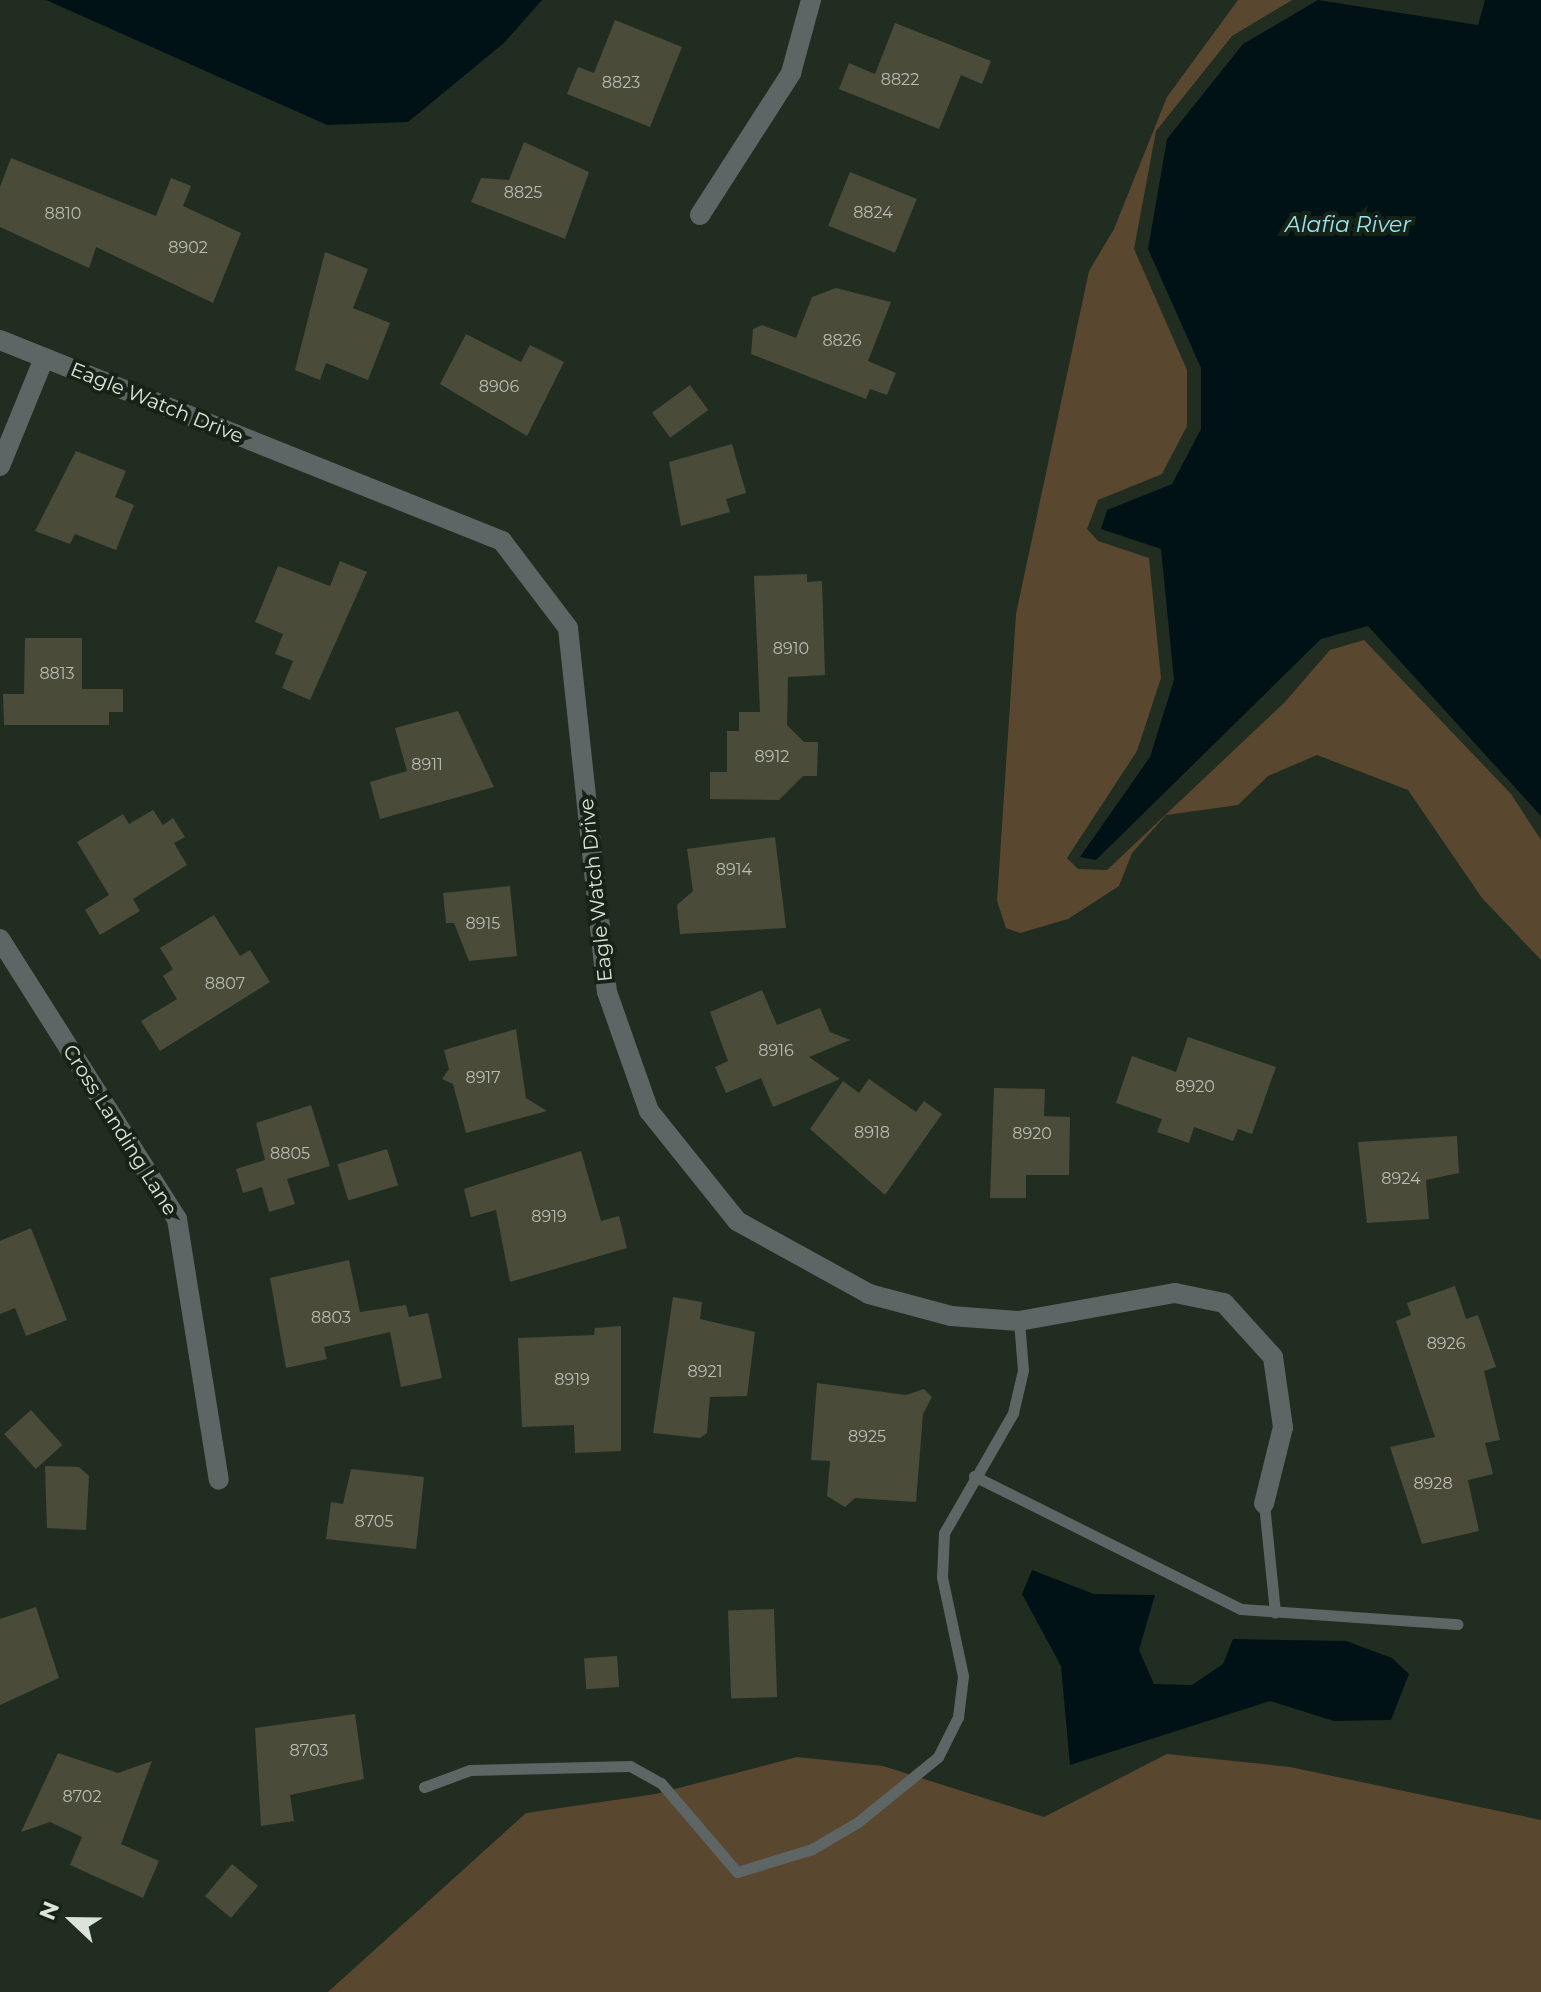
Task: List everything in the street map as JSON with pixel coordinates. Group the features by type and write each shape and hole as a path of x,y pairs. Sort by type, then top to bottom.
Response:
{"street":[{"path":"700,215 791,73 811,0"},
{"name":"Eagle Watch Drive","path":"0,340 502,541 568,628 607,992 649,1111 737,1221 869,1294 951,1316 1019,1321 1175,1293 1224,1303 1273,1357 1283,1427 1264,1504"},
{"path":"0,466 44,358"},
{"name":"Cross Landing Lane","path":"0,939 177,1219 219,1480"}],"lane":[{"path":"424,1787 470,1770 630,1766 661,1783 737,1872 812,1849 858,1822 949,1740 963,1676 941,1556 950,1515 1020,1389 1019,1321"},
{"path":"974,1476 1209,1596 1275,1612 1457,1624"},
{"path":"1264,1504 1275,1612"}],"shaded area":[{"path":"1238,0 1292,0 1232,36 1156,131 1134,249 1187,370 1187,426 1162,474 1098,500 1087,529 1098,541 1149,558 1161,678 1137,751 1067,858 1078,869 1107,870 1285,702 1330,650 1364,640 1511,794 1541,840 1541,960 1482,898 1408,790 1317,755 1268,776 1238,805 1166,815 1132,853 1119,886 1068,919 1020,933 1006,928 997,901 1016,614 1089,271 1114,229 1167,97"},
{"path":"1167,1754 1290,1767 1541,1820 1541,1992 328,1992 526,1813 656,1794 797,1757 883,1766 1044,1817"}],"water":[{"path":"46,0 542,0 504,43 408,122 327,125"},
{"name":"Alafia River","path":"1318,0 1478,25 1485,0 1541,0 1541,816 1368,626 1321,639 1096,860 1080,857 1150,757 1174,680 1161,549 1101,529 1107,510 1172,484 1201,429 1201,368 1148,249 1167,139 1243,44"},
{"path":"1032,1570 1094,1594 1155,1595 1139,1650 1154,1684 1192,1685 1223,1664 1233,1639 1346,1641 1392,1658 1409,1674 1391,1720 1334,1721 1270,1701 1070,1765 1061,1666 1022,1594"}],"building":[{"path":"615,20 682,47 650,127 567,94 578,67 594,73"},
{"path":"895,23 991,61 982,84 961,75 939,129 839,89 849,63 875,74"},
{"path":"524,142 589,172 565,239 471,202 481,178 509,180"},
{"path":"11,158 156,216 171,178 191,186 183,206 241,233 213,303 96,247 89,268 0,227 0,187"},
{"path":"850,172 917,199 895,253 828,226"},
{"path":"325,252 368,269 353,308 390,323 368,380 326,363 320,380 295,370"},
{"path":"836,288 891,302 868,361 896,373 887,395 870,389 866,399 751,354 753,329 762,325 796,338 812,297"},
{"path":"466,334 521,362 530,345 564,362 527,436 440,384"},
{"path":"690,385 708,410 670,438 652,413"},
{"path":"732,444 746,493 726,499 730,512 681,526 669,462"},
{"path":"76,451 126,471 115,497 134,505 116,550 75,534 70,544 35,531"},
{"path":"340,561 367,572 310,700 282,688 293,661 275,654 283,634 255,622 278,566 330,586"},
{"path":"807,574 807,582 822,581 825,675 788,677 787,725 804,742 818,742 817,776 803,776 779,800 710,799 710,772 727,772 727,731 739,731 739,712 760,712 754,576"},
{"path":"25,638 82,638 82,689 123,689 123,712 109,712 109,725 4,725 3,694 24,694"},
{"path":"458,711 494,787 380,819 370,782 407,771 395,728"},
{"path":"153,810 163,825 173,818 185,837 174,843 187,865 133,899 140,911 100,935 85,910 109,895 77,842 123,814 129,824"},
{"path":"775,837 786,928 680,934 677,905 693,891 687,849"},
{"path":"510,886 517,956 469,961 454,923 446,923 443,893"},
{"path":"214,915 240,956 250,950 270,982 160,1051 141,1021 177,999 163,976 173,969 160,948"},
{"path":"762,990 777,1025 820,1008 830,1032 850,1040 809,1057 840,1079 773,1107 761,1078 726,1093 715,1067 728,1061 710,1012"},
{"path":"516,1029 526,1098 547,1111 466,1133 453,1084 442,1079 449,1069 444,1050"},
{"path":"1188,1037 1276,1067 1252,1134 1238,1129 1233,1141 1194,1127 1189,1143 1157,1132 1162,1119 1116,1103 1132,1056 1176,1072"},
{"path":"869,1079 916,1112 924,1101 942,1114 885,1195 810,1129 843,1081 859,1093"},
{"path":"994,1088 1045,1089 1044,1116 1070,1117 1069,1175 1026,1175 1026,1198 990,1198"},
{"path":"311,1105 330,1166 287,1179 295,1204 269,1212 262,1187 243,1193 236,1169 265,1160 256,1123"},
{"path":"1457,1136 1459,1173 1426,1180 1429,1219 1367,1223 1358,1142"},
{"path":"387,1149 398,1185 348,1201 337,1164"},
{"path":"581,1151 601,1221 619,1216 627,1248 510,1282 496,1210 471,1217 464,1189"},
{"path":"31,1228 67,1320 26,1336 15,1308 0,1314 0,1241"},
{"path":"349,1260 360,1312 406,1305 409,1317 428,1313 442,1378 401,1387 390,1332 324,1347 327,1359 286,1368 270,1278"},
{"path":"1455,1286 1466,1319 1478,1315 1496,1367 1484,1371 1500,1440 1485,1443 1493,1474 1468,1480 1479,1531 1422,1544 1390,1447 1435,1437 1396,1321 1411,1315 1407,1303"},
{"path":"673,1297 702,1302 700,1319 755,1332 747,1396 710,1397 707,1433 700,1438 653,1433"},
{"path":"621,1326 621,1451 575,1453 574,1425 522,1427 518,1338 594,1335 595,1328"},
{"path":"817,1383 906,1395 924,1389 932,1397 923,1414 916,1502 855,1498 845,1507 827,1496 830,1461 811,1460"},
{"path":"31,1410 62,1445 36,1469 4,1434"},
{"path":"45,1466 79,1467 89,1476 86,1530 47,1528"},
{"path":"351,1469 424,1477 416,1549 326,1539 331,1502 343,1504"},
{"path":"36,1607 59,1678 0,1705 0,1619"},
{"path":"774,1609 777,1697 731,1699 728,1611"},
{"path":"617,1656 619,1687 586,1689 584,1658"},
{"path":"355,1714 364,1779 290,1795 294,1821 261,1826 255,1728"},
{"path":"58,1753 118,1773 152,1761 121,1844 159,1861 143,1898 70,1865 82,1837 50,1822 21,1832"},
{"path":"232,1864 258,1886 231,1918 205,1896"}]}
